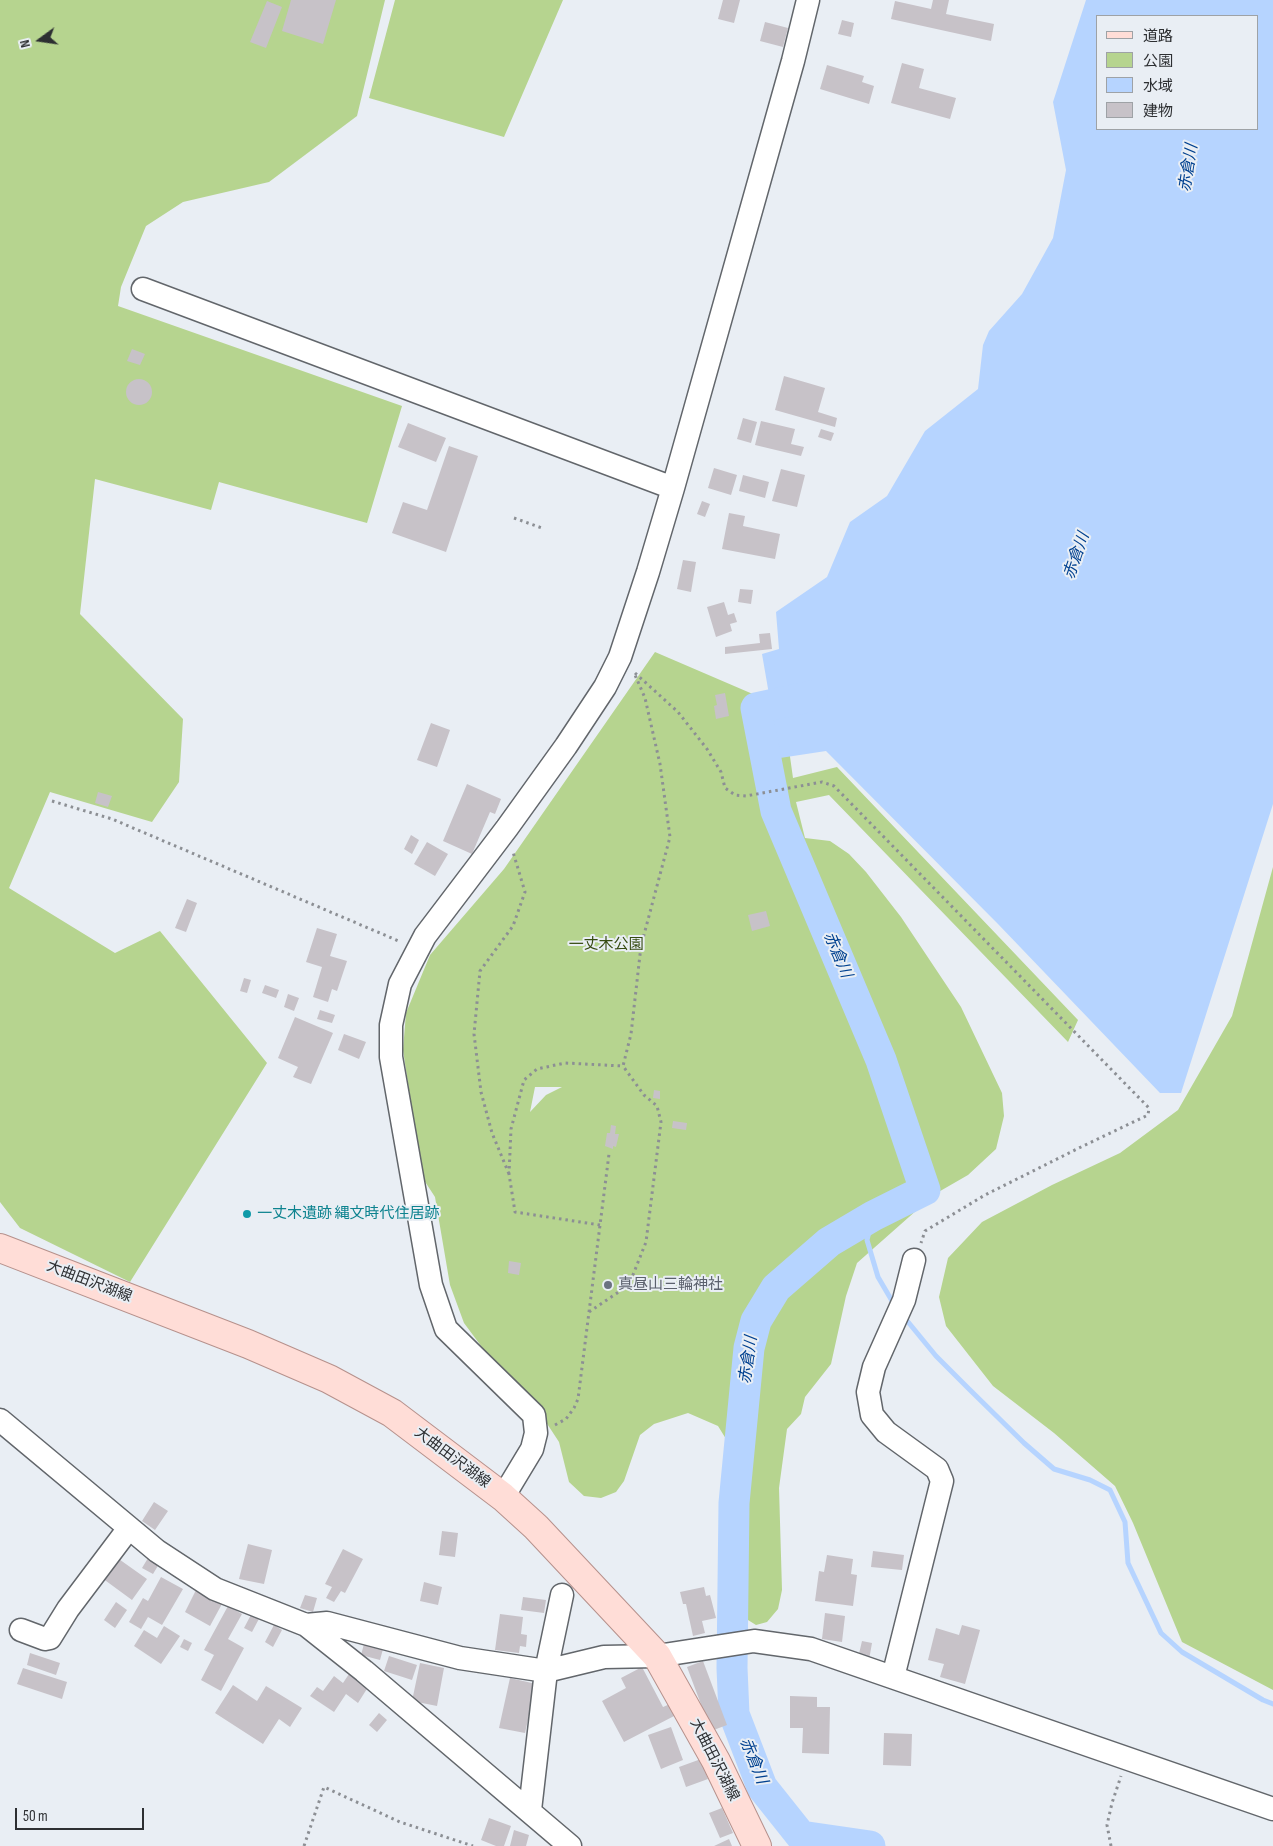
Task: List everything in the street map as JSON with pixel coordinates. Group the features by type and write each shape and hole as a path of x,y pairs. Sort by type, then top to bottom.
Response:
{"main road":[{"name":"大曲田沢湖線","path":"0,1248 248,1344 329,1379 392,1413 502,1497 536,1527 657,1656 716,1761 757,1846"}],"street":[{"path":"502,1497 532,1449 536,1432 534,1416 446,1329 431,1285 391,1057 390,1025 400,984 424,936 507,828 571,738 605,687 620,656 673,488 793,62 808,0"},
{"path":"143,289 673,488"},
{"path":"893,1677 942,1481 937,1469 886,1432 872,1414 868,1392 874,1367 904,1300 914,1260"},
{"path":"0,1420 157,1551 215,1589 306,1625 364,1670 570,1846"},
{"path":"21,1630 45,1639 50,1638 68,1609 129,1528"},
{"path":"546,1846 536,1816 546,1671 562,1595"},
{"path":"306,1625 327,1623 460,1658 546,1671 604,1657 657,1656 754,1641 811,1649 1273,1809"}],"path":[{"path":"514,518 542,528"},
{"path":"620,656 635,673 678,712 708,749 721,772 725,788 734,795 746,796 822,782 834,786 1149,1108 1148,1115 985,1195 925,1231 914,1260"},
{"path":"589,1312 629,1285 646,1242 661,1122 657,1106 644,1095 624,1066 631,1034 641,946 670,837 660,764 645,698 635,673"},
{"path":"52,801 112,819 418,949"},
{"path":"507,828 524,892 513,926 480,971 474,1034 482,1092 492,1133 509,1174"},
{"path":"600,1225 515,1212 509,1174 511,1129 524,1080 537,1069 564,1063 624,1066"},
{"path":"536,1432 550,1428 566,1419 578,1399 609,1154"},
{"path":"1111,1846 1108,1825 1112,1803 1127,1759"},
{"path":"304,1846 324,1787 400,1822 473,1846"}],"green space":[{"path":"0,0 385,0 357,116 269,182 183,202 146,226 121,287 118,306 402,406 367,523 219,482 211,510 95,479 80,614 183,719 179,782 152,822 50,792 9,888 115,953 160,931 267,1063 130,1282 20,1228 0,1202"},
{"path":"395,0 563,0 504,137 369,98"},
{"name":"一丈木公園","path":"655,652 783,707 793,778 837,767 1078,1020 1068,1042 829,795 796,802 805,838 830,841 849,854 866,872 901,917 961,1007 1002,1093 1004,1116 996,1149 968,1175 935,1194 857,1263 846,1296 831,1364 805,1397 801,1414 787,1429 779,1488 782,1590 778,1609 767,1622 756,1625 748,1620 742,1603 742,1577 748,1545 749,1506 744,1468 718,1426 688,1413 654,1424 640,1435 624,1481 616,1492 601,1498 584,1496 569,1482 559,1442 527,1393 490,1358 464,1323 450,1285 435,1197 422,1177 403,1050 406,1013 430,955 504,869","holes":["535,1087 562,1087 546,1095 530,1112"]},
{"path":"1273,867 1273,1690 1182,1642 1133,1523 1115,1486 1054,1433 993,1386 946,1326 939,1297 948,1258 982,1222 1052,1185 1120,1153 1178,1110 1232,1016"}],"water":[{"path":"1086,0 1273,0 1273,804 1181,1093 1160,1093 998,924 826,751 780,758 762,654 779,649 776,612 827,577 850,522 887,496 925,431 978,389 983,345 989,331 1022,294 1053,238 1066,170 1053,102"}],"building":[{"path":"291,0 336,0 323,44 282,31"},
{"path":"723,0 740,0 734,23 718,19"},
{"path":"933,0 949,0 946,14 994,24 991,41 891,19 895,1 931,9"},
{"path":"267,1 282,7 266,48 250,42"},
{"path":"842,20 854,23 851,37 838,34"},
{"path":"765,22 788,28 783,47 760,41"},
{"path":"902,63 924,69 919,88 956,98 950,119 891,103"},
{"path":"827,65 864,76 862,82 874,86 869,104 820,89"},
{"path":"132,349 145,354 140,365 127,361"},
{"path":"784,376 825,388 818,412 837,418 835,427 775,410"},
{"path":"139,379 148,383 152,392 148,401 139,405 130,401 126,392 130,383"},
{"path":"743,418 757,422 751,443 737,439"},
{"path":"761,421 795,429 791,444 804,447 801,456 755,445"},
{"path":"408,423 446,438 436,462 398,447"},
{"path":"821,429 834,433 831,441 818,437"},
{"path":"449,446 478,456 446,552 392,533 403,502 427,510"},
{"path":"714,468 737,475 731,495 708,488"},
{"path":"781,469 805,475 797,507 772,501"},
{"path":"743,475 769,482 765,498 739,491"},
{"path":"702,501 710,504 705,517 697,514"},
{"path":"729,513 745,516 743,526 780,534 775,559 722,549"},
{"path":"683,560 696,562 691,592 677,589"},
{"path":"740,589 753,590 751,604 738,602"},
{"path":"724,602 728,615 734,613 737,622 730,624 732,631 716,637 707,607"},
{"path":"770,633 772,649 725,654 725,647 760,643 759,634"},
{"path":"725,693 729,716 716,719 714,706 717,705 715,695"},
{"path":"431,723 450,730 437,767 417,760"},
{"path":"467,784 501,799 495,814 490,812 472,854 443,841"},
{"path":"98,792 112,796 108,807 95,803"},
{"path":"411,835 419,840 412,854 404,849"},
{"path":"427,842 448,854 435,876 414,864"},
{"path":"187,899 197,903 186,932 175,928"},
{"path":"766,911 770,926 752,931 748,915"},
{"path":"317,928 337,934 330,956 347,961 337,991 332,989 328,1002 313,997 322,967 306,962"},
{"path":"244,978 251,980 247,993 240,991"},
{"path":"265,985 279,990 276,998 262,993"},
{"path":"288,994 299,998 294,1011 284,1007"},
{"path":"320,1010 335,1015 332,1023 317,1019"},
{"path":"295,1017 333,1033 311,1084 293,1077 298,1067 278,1058"},
{"path":"344,1034 366,1042 359,1059 338,1050"},
{"path":"654,1090 660,1091 660,1099 653,1098"},
{"path":"673,1121 687,1123 686,1130 672,1128"},
{"path":"611,1125 616,1126 615,1134 619,1134 616,1147 613,1146 613,1149 605,1146 607,1133 610,1133"},
{"path":"509,1261 521,1263 519,1275 508,1273"},
{"path":"154,1502 168,1511 155,1530 142,1521"},
{"path":"442,1531 458,1533 455,1557 439,1555"},
{"path":"248,1544 272,1550 264,1584 239,1579"},
{"path":"343,1549 363,1559 345,1593 341,1591 334,1602 326,1598 332,1587 325,1584"},
{"path":"873,1551 904,1555 902,1570 871,1567"},
{"path":"827,1555 853,1559 851,1574 857,1575 853,1606 815,1601 819,1571 824,1572"},
{"path":"116,1557 147,1579 132,1600 102,1578"},
{"path":"148,1558 159,1564 153,1574 142,1568"},
{"path":"161,1577 183,1589 162,1625 148,1617 141,1629 129,1622 143,1598 148,1601"},
{"path":"424,1582 442,1587 438,1605 420,1601"},
{"path":"704,1587 706,1596 710,1595 716,1618 702,1621 705,1633 693,1636 686,1604 683,1604 680,1592"},
{"path":"197,1588 223,1602 210,1626 185,1612"},
{"path":"305,1595 317,1598 313,1612 300,1608"},
{"path":"523,1597 546,1600 544,1613 521,1610"},
{"path":"116,1602 127,1610 115,1628 104,1620"},
{"path":"228,1606 242,1614 228,1639 244,1648 221,1691 201,1680 214,1655 204,1650"},
{"path":"253,1611 261,1615 252,1632 244,1628"},
{"path":"825,1613 845,1616 842,1642 822,1639"},
{"path":"500,1614 523,1617 521,1634 527,1635 526,1647 520,1646 519,1653 495,1650"},
{"path":"274,1625 282,1630 273,1647 265,1642"},
{"path":"962,1625 980,1630 965,1684 940,1677 944,1664 928,1660 936,1628 959,1635"},
{"path":"164,1626 180,1636 161,1664 134,1646 144,1630 157,1638"},
{"path":"184,1639 192,1643 188,1651 180,1647"},
{"path":"862,1641 872,1643 869,1660 858,1658"},
{"path":"364,1644 383,1649 380,1660 361,1655"},
{"path":"30,1653 60,1663 56,1675 27,1665"},
{"path":"389,1656 417,1665 412,1680 384,1671"},
{"path":"703,1661 727,1725 711,1731 687,1667"},
{"path":"420,1663 444,1668 437,1706 412,1701"},
{"path":"642,1667 663,1707 670,1704 676,1715 624,1742 602,1701 626,1688 621,1678"},
{"path":"23,1668 67,1682 62,1699 17,1684"},
{"path":"351,1671 370,1684 358,1703 346,1694 334,1712 310,1696 317,1687 323,1691 334,1676 343,1683"},
{"path":"510,1678 536,1684 525,1733 499,1728"},
{"path":"233,1685 257,1701 266,1686 302,1708 290,1727 279,1719 263,1744 215,1713"},
{"path":"790,1696 817,1697 817,1707 830,1707 829,1754 802,1753 803,1728 790,1728"},
{"path":"379,1713 387,1720 377,1732 369,1725"},
{"path":"671,1727 683,1760 661,1769 648,1735"},
{"path":"884,1733 912,1734 911,1766 883,1765"},
{"path":"701,1759 708,1779 686,1787 679,1767"},
{"path":"722,1808 733,1833 720,1838 709,1813"},
{"path":"489,1818 511,1826 504,1846 496,1846 481,1840"},
{"path":"514,1830 529,1835 526,1846 510,1846"},
{"path":"729,1839 732,1846 714,1846"}],"waterway":[{"name":"赤倉川","path":"812,696 756,708 776,811 881,1060 925,1190 873,1216 829,1242 776,1288 756,1321 749,1348 734,1503 732,1668 734,1714 762,1787 801,1836 870,1846"},
{"path":"873,1216 867,1240 878,1277 895,1306"},
{"path":"904,1317 936,1356 1024,1443 1054,1469 1090,1480 1110,1490 1125,1522 1128,1563 1161,1633 1182,1652 1273,1704"}],"place":[{"name":"一丈木遺跡 縄文時代住居跡","path":"247,1214"},
{"name":"真昼山三輪神社","path":"608,1285"}]}
